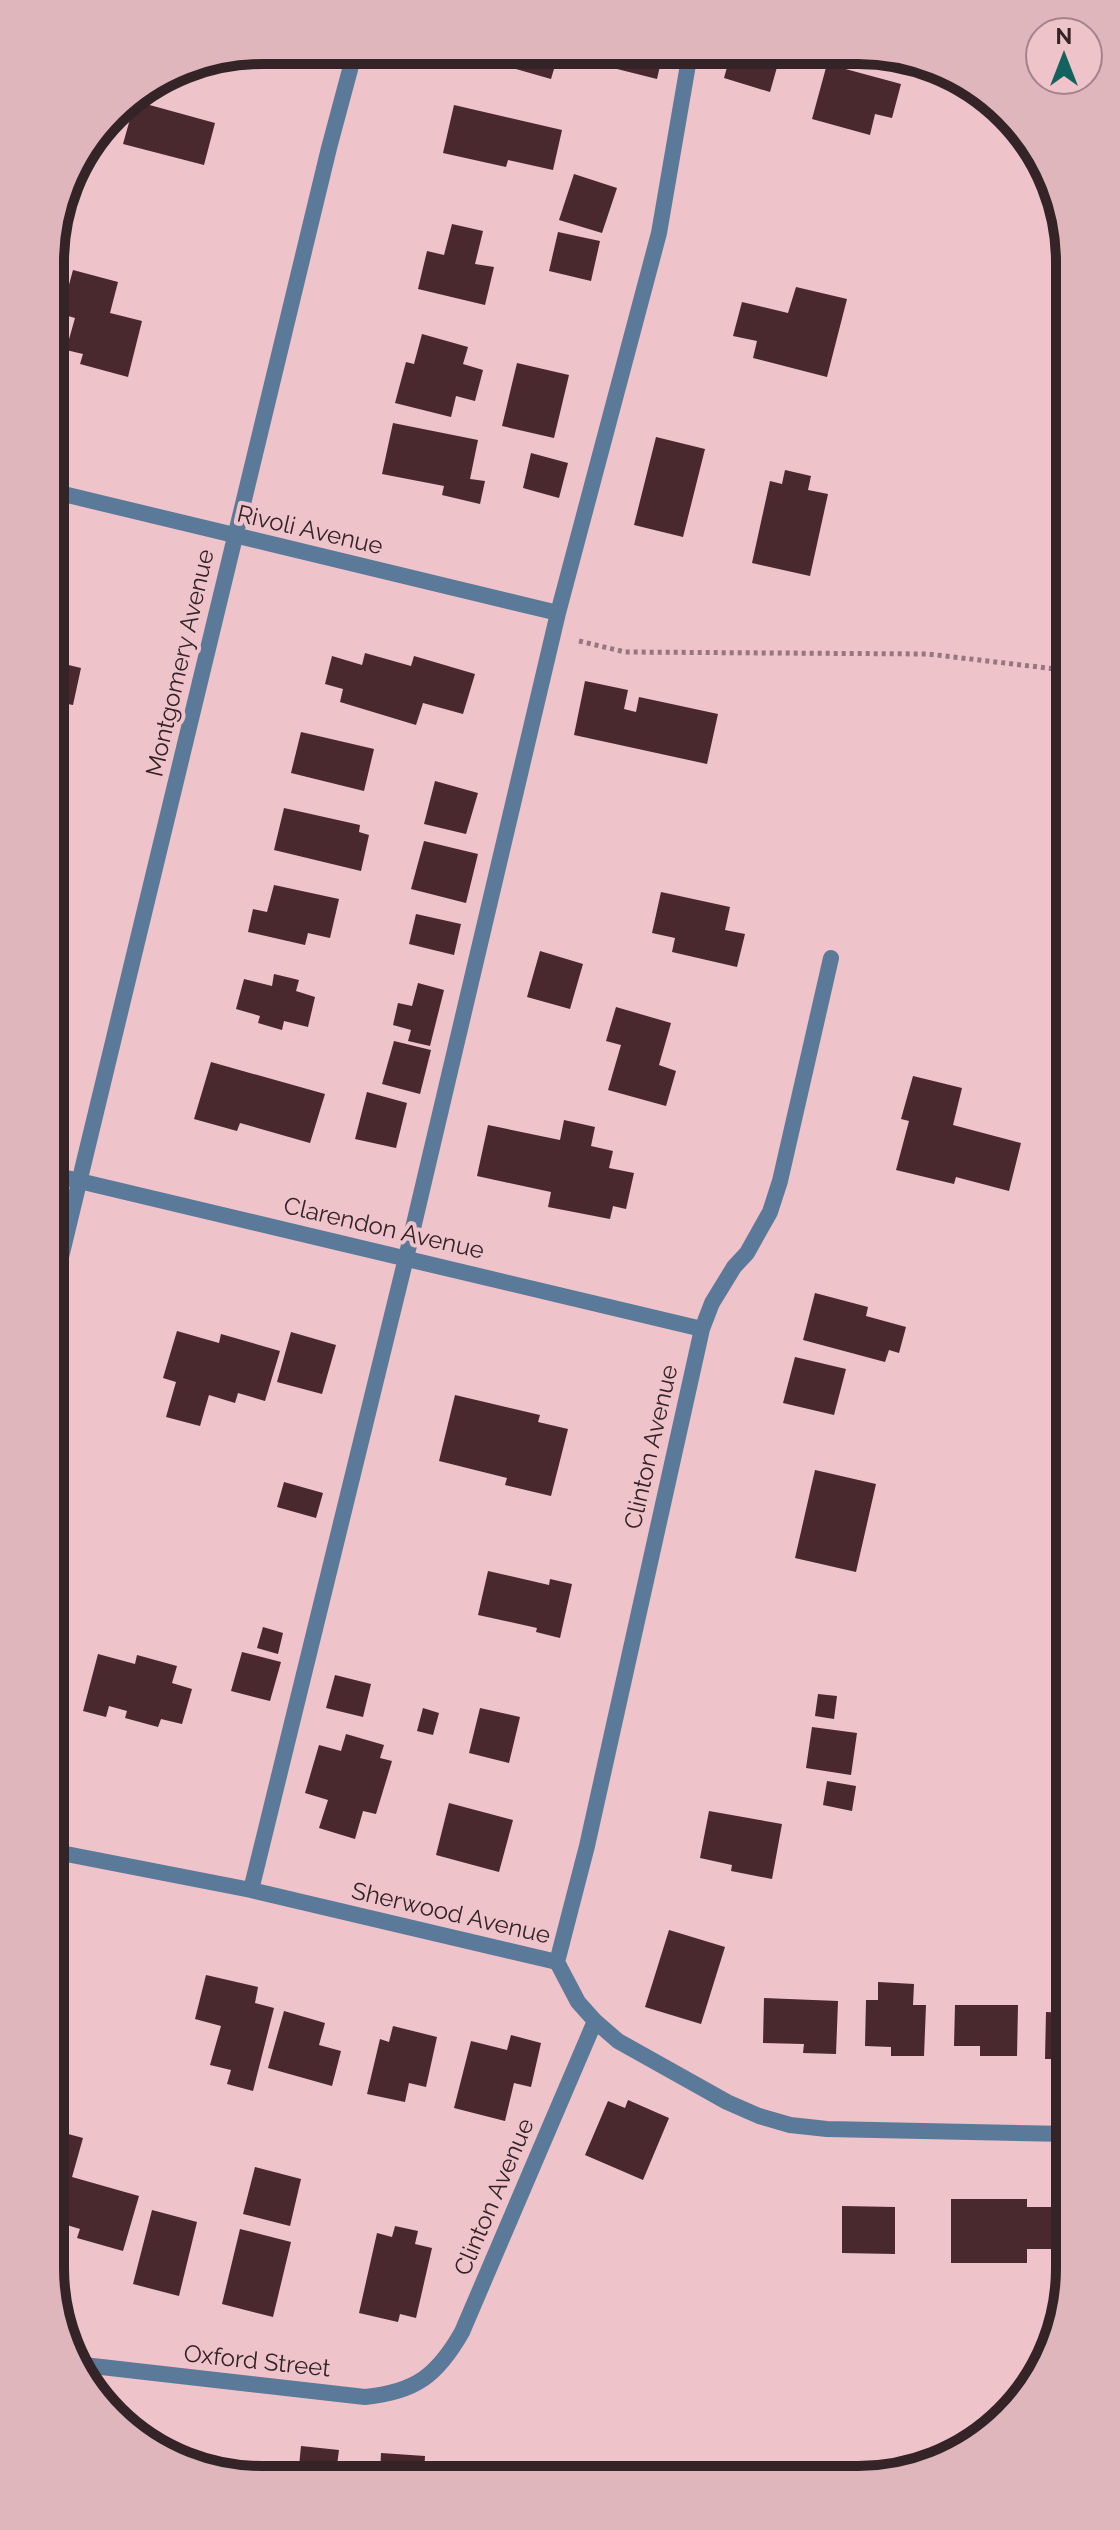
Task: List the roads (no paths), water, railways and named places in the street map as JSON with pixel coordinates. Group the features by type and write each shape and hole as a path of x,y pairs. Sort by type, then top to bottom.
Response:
{"street":[{"name":"Montgomery Avenue","path":"64,1247 352,64"},
{"path":"251,1890 406,1258 558,613 659,233 688,64"},
{"name":"Rivoli Avenue","path":"64,494 558,613"},
{"name":"Clinton Avenue","path":"557,1962 587,1846 702,1329 712,1303 734,1267 747,1253 770,1212 780,1181 831,958"},
{"name":"Clarendon Avenue","path":"64,1177 702,1329"},
{"name":"Sherwood Avenue","path":"64,1854 251,1890 557,1962 578,2002 618,2041 727,2102 790,2125 827,2129 1056,2134"},
{"name":"Clinton Avenue","path":"422,2382 450,2354 462,2332 595,2021"},
{"name":"Oxford Street","path":"90,2366 365,2397 384,2395 422,2382"}]}
